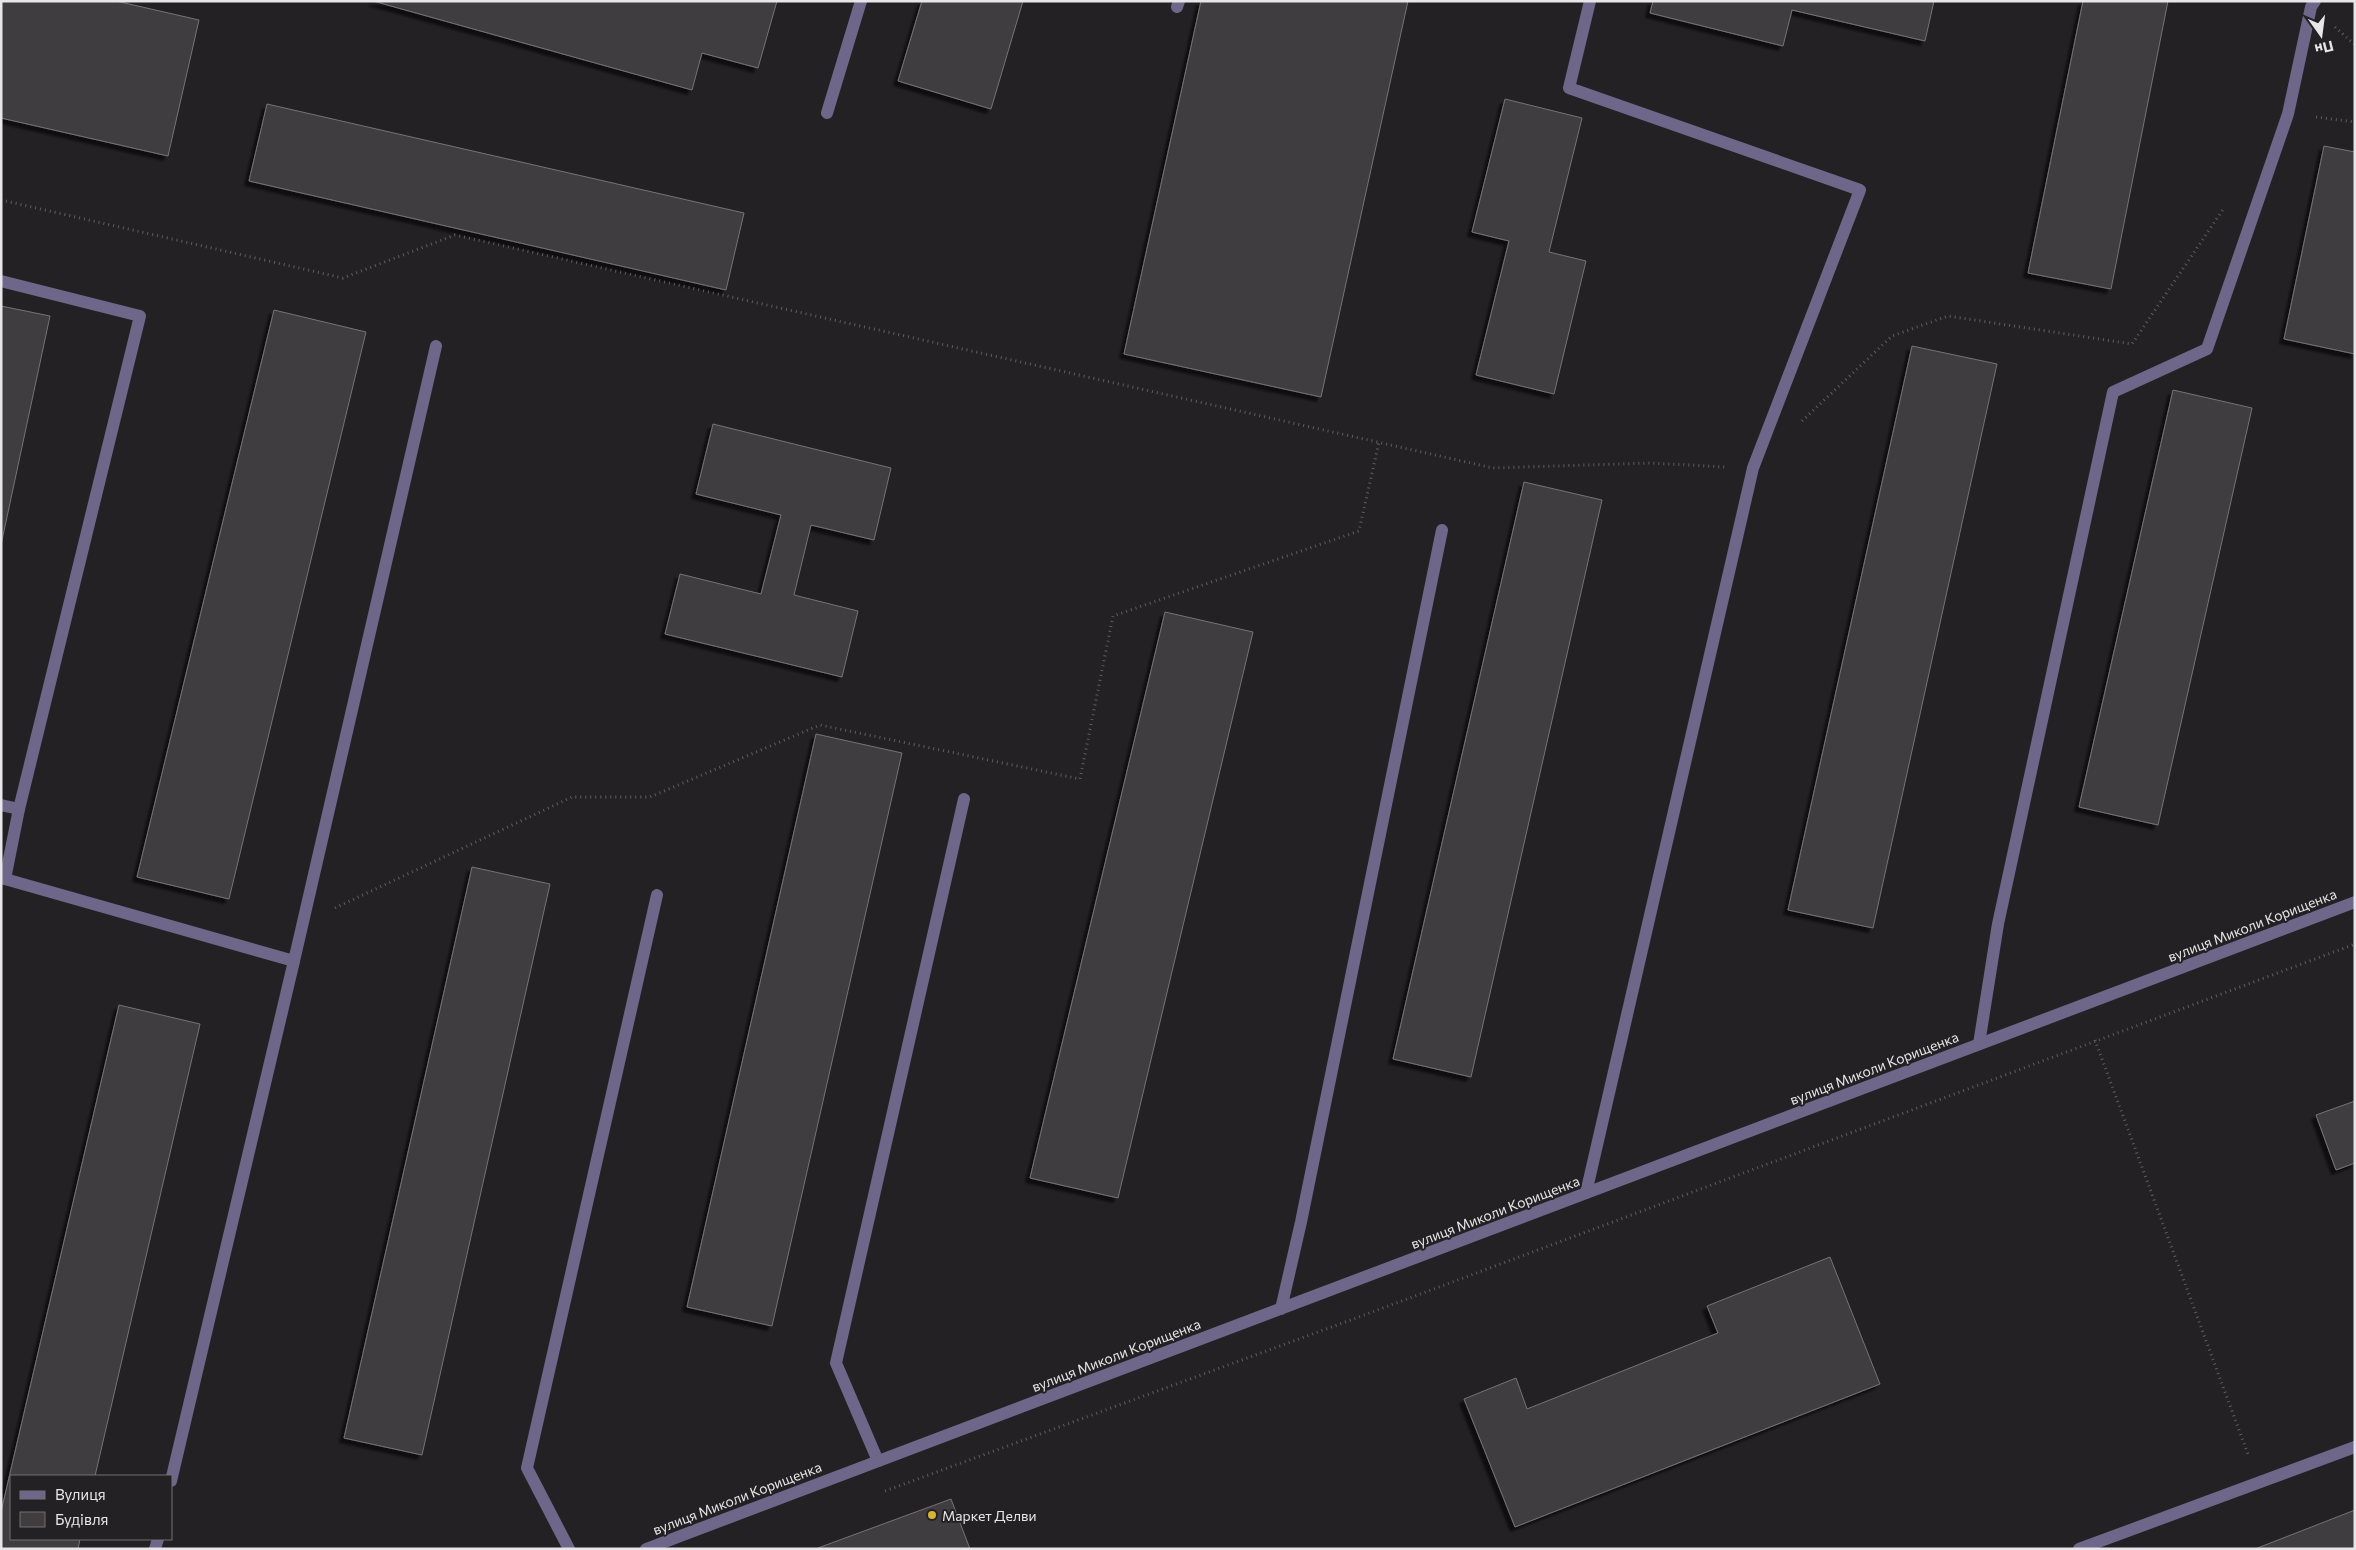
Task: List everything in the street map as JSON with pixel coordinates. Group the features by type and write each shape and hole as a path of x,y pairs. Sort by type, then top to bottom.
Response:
{"street":[{"path":"827,113 861,1"},
{"path":"1586,1193 1753,468 1860,190 1569,88 1590,1"},
{"path":"1979,1044 1998,924 2113,392 2207,350 2288,114 2311,6 2315,1"},
{"path":"1,281 140,316 3,879 294,961"},
{"path":"172,1477 294,961 436,346"},
{"path":"1281,1309 1301,1222 1442,530"},
{"path":"878,1461 836,1363 964,799"},
{"path":"1,805 19,809"},
{"path":"569,1549 527,1468 657,895"},
{"name":"вулиця Миколи Корищенка","path":"646,1549 2355,902"},
{"path":"2079,1549 2355,1447"}],"path":[{"path":"2288,114 2355,122"},
{"path":"1,200 343,278 455,235 1493,468 1650,463 1753,468"},
{"path":"1801,422 1892,336 1948,316 2132,344 2226,204"},
{"path":"302,923 572,797 650,797 820,725 1080,779 1113,616 1359,531 1379,442"},
{"path":"882,1492 1367,1314 2355,944"},
{"path":"2095,1040 2258,1482"}],"building":[{"path":"1,1 116,1 199,20 168,156 1,118"},
{"path":"373,1 777,1 758,68 702,53 692,90"},
{"path":"922,1 1023,1 991,109 898,81"},
{"path":"1201,1 1408,1 1321,397 1124,354"},
{"path":"1653,1 1934,1 1925,41 1792,10 1783,46 1650,13"},
{"path":"2083,1 2168,1 2111,289 2028,273"},
{"path":"1505,99 1582,118 1549,252 1586,261 1554,394 1476,375 1509,241 1472,232"},
{"path":"267,104 744,213 726,290 249,181"},
{"path":"2324,146 2355,152 2355,354 2284,339"},
{"path":"1,306 50,316 1,545"},
{"path":"274,310 366,332 229,899 137,877"},
{"path":"1912,346 1997,364 1873,928 1788,910"},
{"path":"2173,390 2252,408 2158,825 2079,807"},
{"path":"713,424 891,468 874,540 811,525 794,595 858,611 842,677 665,634 680,574 761,594 781,515 696,494"},
{"path":"1524,482 1602,500 1471,1077 1393,1059"},
{"path":"1165,612 1253,632 1118,1198 1030,1178"},
{"path":"816,734 902,753 772,1326 687,1307"},
{"path":"472,867 550,884 422,1455 344,1438"},
{"path":"119,1005 200,1024 95,1475 10,1475 10,1540 80,1540 78,1549 1,1549 1,1512"},
{"path":"2355,1101 2355,1163 2336,1170 2316,1115"},
{"path":"1830,1257 1880,1384 1515,1527 1464,1399 1516,1378 1527,1409 1718,1333 1707,1306"},
{"name":"Маркет Делви","path":"951,1499 970,1549 818,1549 818,1548"},
{"path":"2355,1510 2355,1549 2255,1549"}],"place":[{"name":"Маркет Делви","path":"932,1515"}]}
